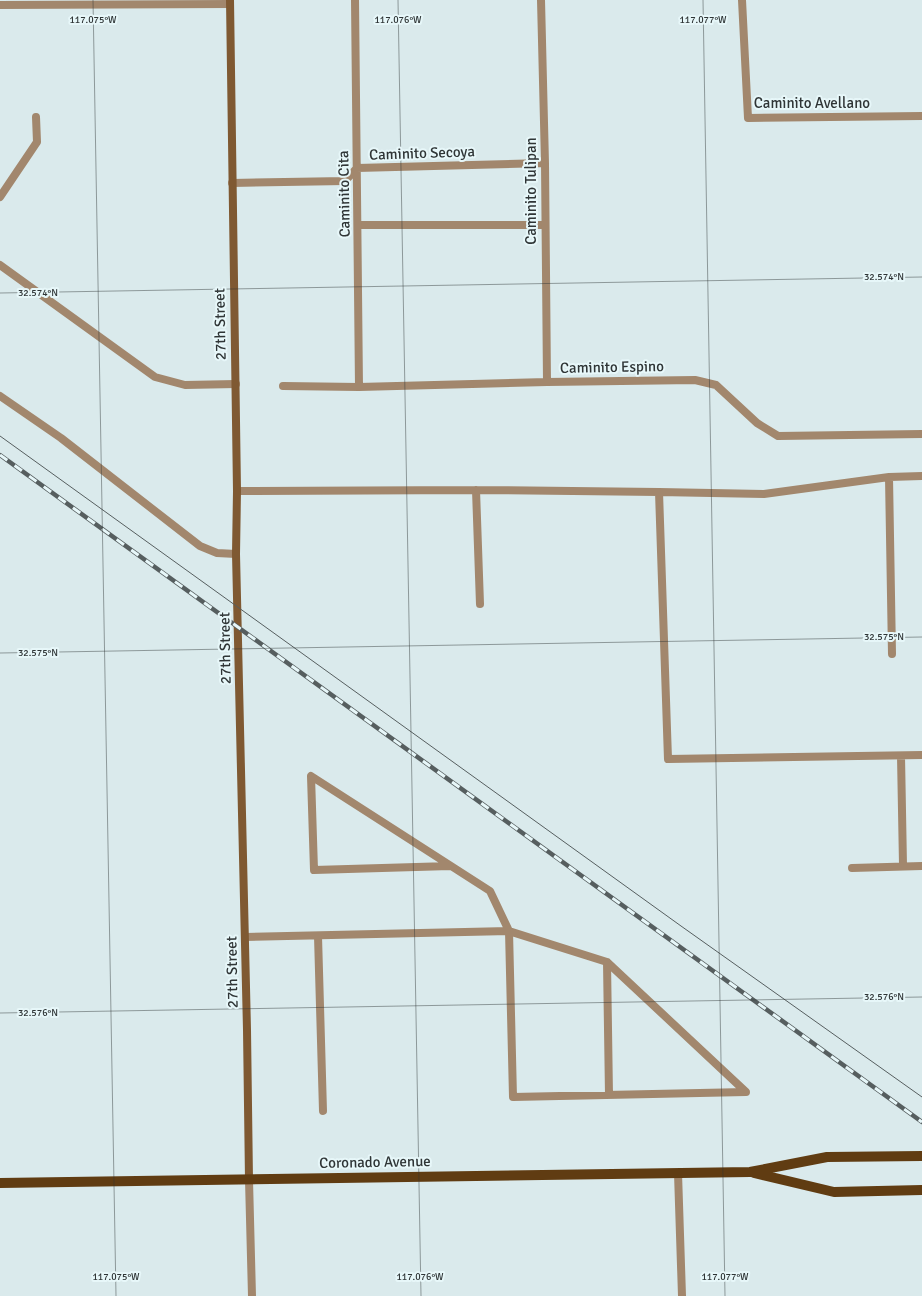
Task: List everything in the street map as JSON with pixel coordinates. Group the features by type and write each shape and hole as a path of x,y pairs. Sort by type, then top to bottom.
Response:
{"main road":[{"name":"Coronado Avenue","path":"0,1183 750,1172 827,1157 922,1156"},
{"name":"Coronado Avenue","path":"750,1172 834,1192 922,1190"}],"street":[{"name":"Caminito Cita","path":"355,0 359,387"},
{"name":"Caminito Tulipan","path":"541,0 545,163 547,382"},
{"name":"Caminito Avellano","path":"742,0 748,118 922,116"},
{"path":"0,5 230,2"},
{"name":"27th Street","path":"230,2 236,384 236,554 247,1030 248,1180 252,1296"},
{"path":"0,196 36,142 36,117"},
{"name":"Caminito Secoya","path":"232,182 345,181 357,168 545,163"},
{"path":"358,225 545,225"},
{"path":"0,264 155,377 185,385 236,384"},
{"name":"Caminito Espino","path":"283,386 359,387 695,380 716,385 758,423 778,436 922,434"},
{"path":"0,396 61,438 200,546 217,552 236,554"},
{"path":"237,491 476,490 764,494 889,477 922,476"},
{"path":"889,477 892,654"},
{"path":"476,490 480,604"},
{"path":"659,492 668,758 922,755"},
{"path":"901,756 903,865"},
{"path":"245,937 509,931 608,962 746,1092 513,1097 509,931 490,891 311,776 314,870 450,866"},
{"path":"852,868 903,865 922,866"},
{"path":"318,936 323,1111"},
{"path":"608,962 609,1095"},
{"path":"678,1173 682,1296"}],"tram line":[{"path":"0,436 681,926 922,1097"}],"railway":[{"path":"0,455 922,1122"}]}
